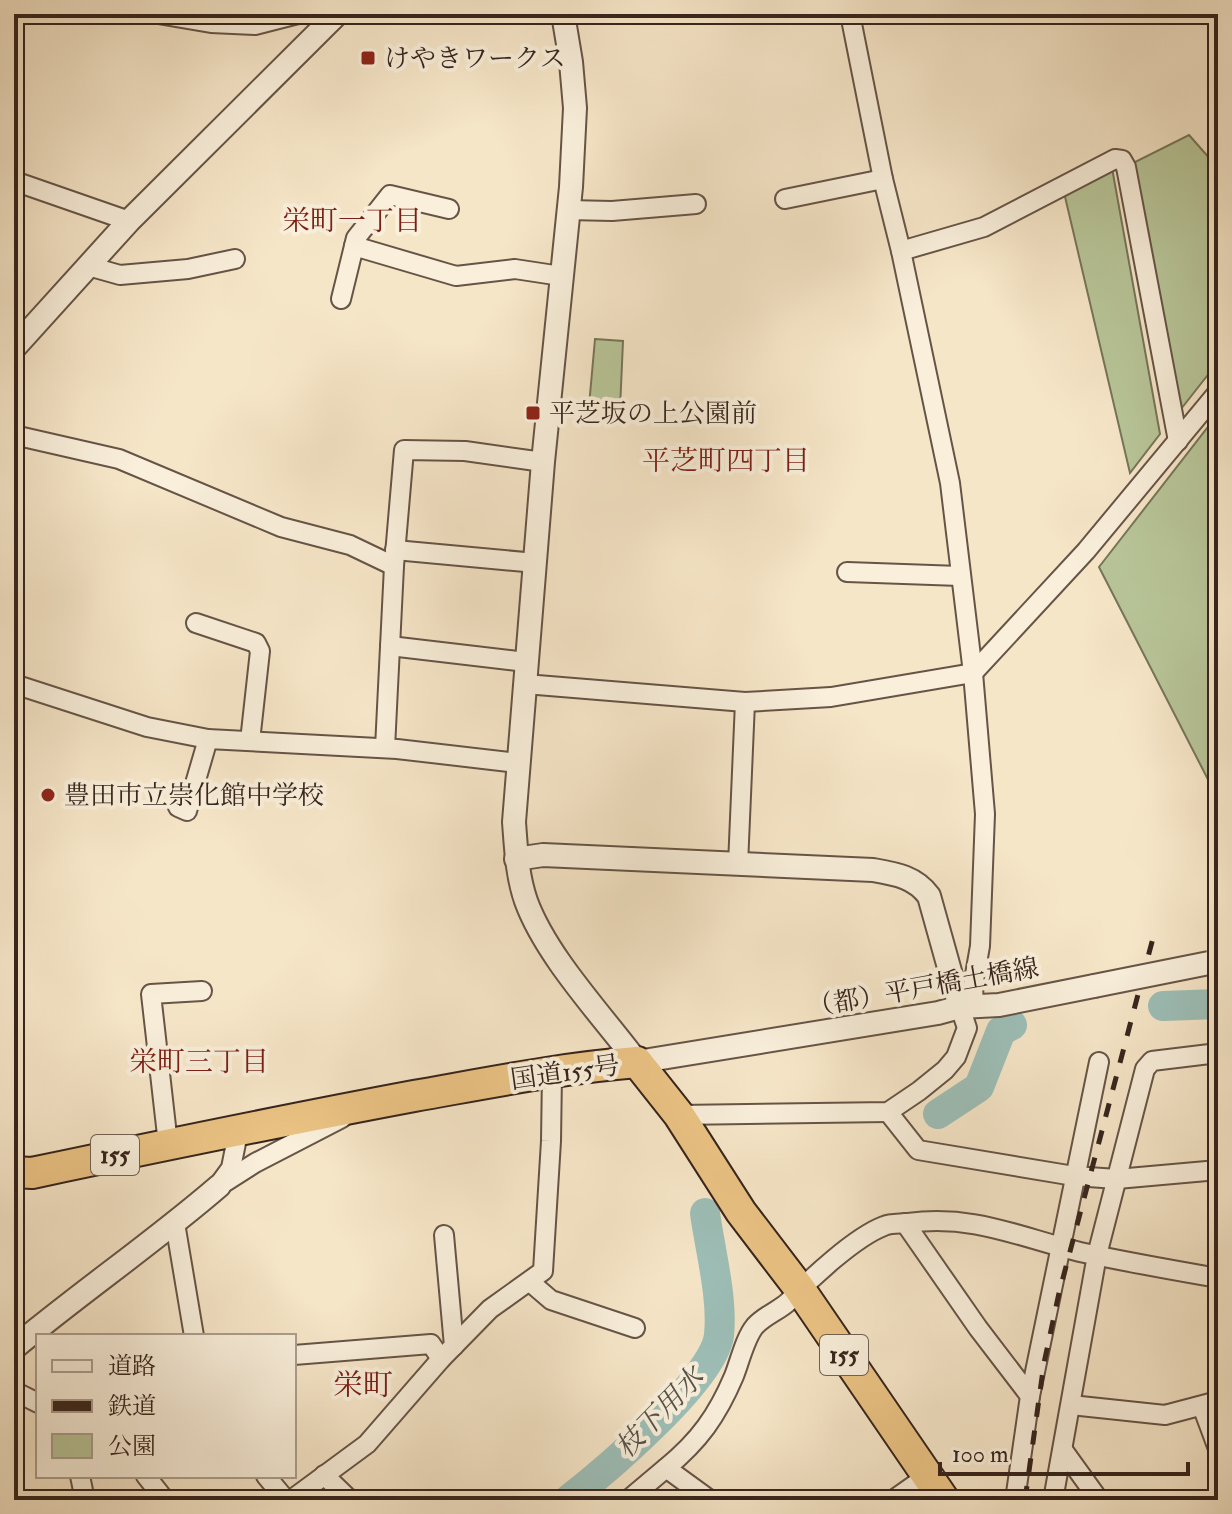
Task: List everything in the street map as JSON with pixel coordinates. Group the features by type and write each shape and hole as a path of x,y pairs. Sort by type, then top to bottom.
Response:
{"highway":[{"name":"国道155号","path":"14,1172 32,1173 239,1128 363,1106 592,1066 637,1062 679,1115 741,1212 799,1288 936,1488"}],"street":[{"path":"158,14 211,23 255,25 298,14"},
{"path":"563,14 575,108 525,673 514,822 516,859 526,903 547,942 637,1062"},
{"path":"679,1115 888,1112 945,1070 956,1057 967,1028 967,1006 980,946 985,814 973,673 950,483 850,14"},
{"path":"14,348 129,221 322,19"},
{"path":"901,251 984,227 1115,159 1122,160 1126,167 1178,441"},
{"path":"785,199 883,179"},
{"path":"14,181 129,221"},
{"path":"341,299 356,238 390,195 449,209"},
{"path":"568,210 612,211 696,204"},
{"path":"354,246 456,276 515,269 561,276"},
{"path":"88,266 120,275 188,269 235,259"},
{"path":"390,646 525,673 745,702 831,697 973,673 1086,551 1218,392"},
{"path":"14,435 119,459 281,527 395,558 536,563"},
{"path":"385,748 404,450 465,451 543,462"},
{"path":"847,572 960,576"},
{"path":"196,623 256,643 260,651 250,741"},
{"path":"14,684 147,727 208,739 385,748 518,763"},
{"path":"738,865 745,702"},
{"path":"178,807 187,811 208,739"},
{"path":"516,859 543,855 873,870 900,875 921,885 935,909 967,1006"},
{"name":"（都）平戸橋土橋線","path":"637,1062 967,1006 999,1005 1214,962"},
{"path":"168,1144 151,994 202,991"},
{"path":"1053,1500 1097,1255 1145,1069 1152,1061 1218,1053"},
{"path":"1015,1500 1030,1396 1099,1062"},
{"path":"268,1478 289,1500 367,1444 447,1352 490,1309 543,1271 552,1074"},
{"path":"14,1348 219,1186 255,1163 363,1106"},
{"path":"888,1112 918,1150 1074,1176 1117,1179 1218,1170"},
{"path":"219,1186 231,1168 239,1128"},
{"path":"628,1500 693,1446 704,1432 726,1394 754,1328 774,1310 787,1304 799,1288 814,1279 858,1239 886,1225 934,1219 966,1222 1097,1255 1218,1278"},
{"path":"175,1223 194,1334"},
{"path":"905,1223 1030,1396"},
{"path":"444,1235 447,1352"},
{"path":"530,1282 551,1300 635,1328"},
{"path":"296,1355 431,1344 447,1352"},
{"path":"14,1391 36,1402"},
{"path":"1071,1405 1165,1415 1210,1404 1218,1449"},
{"path":"1063,1450 1099,1500"},
{"path":"666,1468 710,1500"},
{"path":"324,1475 350,1500"},
{"path":"80,1478 85,1500"},
{"path":"148,1478 165,1500"},
{"path":"893,1500 936,1488"}],"green space":[{"path":"1189,135 1218,168 1218,362 1181,409 1133,163"},
{"path":"1112,168 1160,434 1130,473 1062,184"},
{"path":"595,339 623,341 620,409 589,406"},
{"path":"1218,414 1218,799 1099,567"}],"waterway":[{"name":"枝下用水","path":"1163,1006 1218,1004"},
{"name":"枝下用水","path":"938,1114 979,1087 1001,1031 1012,1025"},
{"name":"枝下用水","path":"568,1500 656,1423 699,1375 713,1353 720,1321 705,1213"}],"railway":[{"path":"1025,1500 1044,1363 1059,1293 1153,938"}],"place":[{"name":"けやきワークス","path":"368,58"},
{"name":"平芝坂の上公園前","path":"533,413"},
{"name":"豊田市立崇化館中学校","path":"48,795"}],"district":[{"name":"栄町一丁目","path":"352,220"},
{"name":"平芝町四丁目","path":"726,460"},
{"name":"栄町三丁目","path":"199,1061"},
{"name":"栄町","path":"363,1385"}]}
